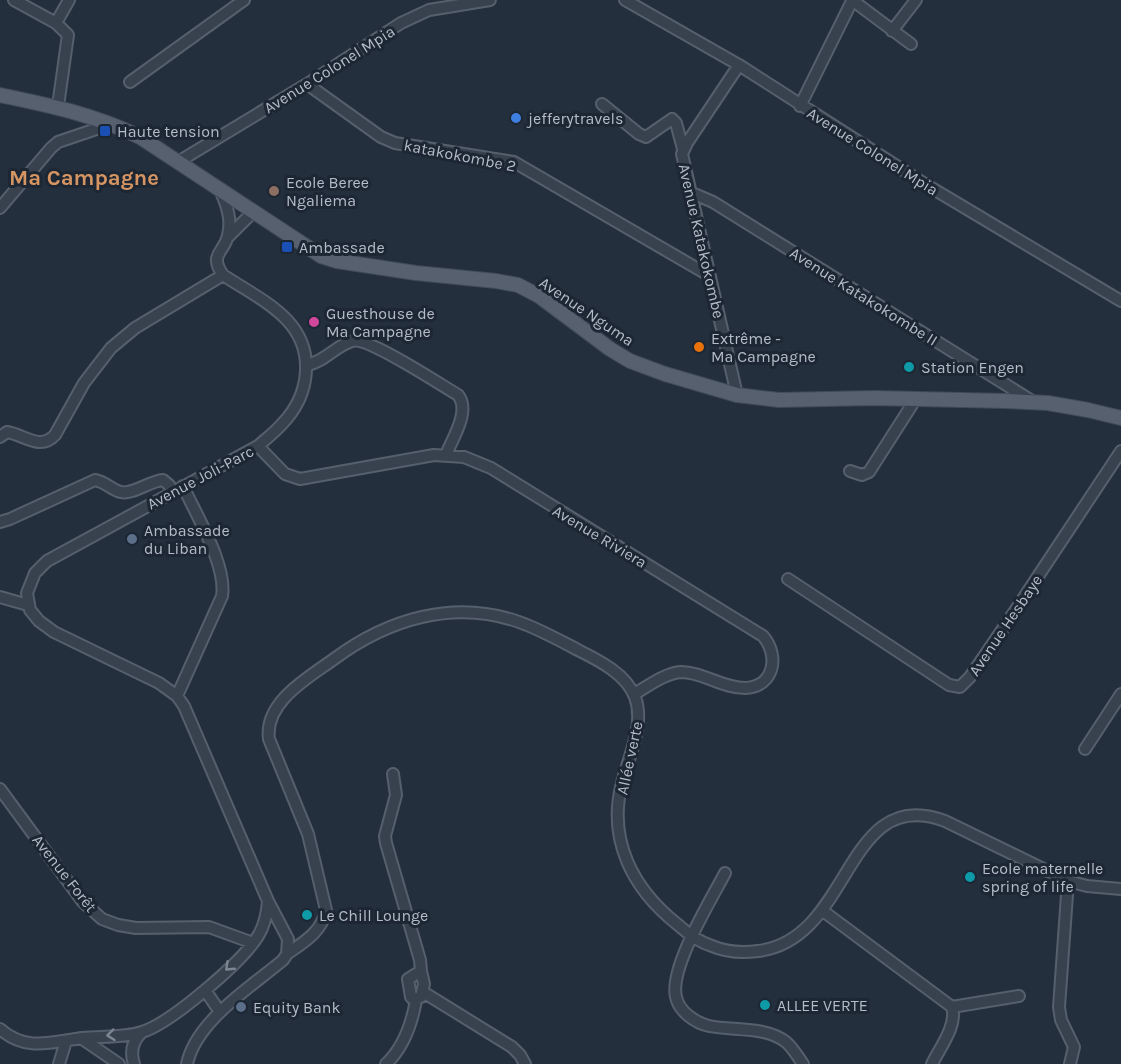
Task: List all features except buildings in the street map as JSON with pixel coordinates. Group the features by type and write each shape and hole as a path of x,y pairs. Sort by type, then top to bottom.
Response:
{"main road":[{"name":"Avenue Nguma","path":"0,95 58,106 111,124 140,137 221,192 328,259 416,273 518,285 539,296 610,349 630,361 737,395 779,400 874,398 1034,403 1088,410 1121,418"}],"street":[{"path":"14,0 57,23 68,35 58,106"},
{"path":"57,23 69,0"},
{"path":"130,82 244,0"},
{"name":"Avenue Colonel Mpia","path":"178,162 307,84 401,23 437,4 490,0"},
{"name":"Avenue Colonel Mpia","path":"625,0 739,65 920,181 1121,301"},
{"path":"800,106 852,0 910,44"},
{"path":"892,31 916,0"},
{"name":"Avenue Katakokombe","path":"737,395 692,193 682,158 683,149 739,65"},
{"name":"katakokombe 2","path":"307,84 381,137 394,143 514,162 710,276"},
{"path":"602,104 639,134 646,137 672,119 676,123 683,149"},
{"path":"0,208 58,142 111,124"},
{"path":"221,192 229,213 228,237"},
{"name":"Avenue Katakokombe II","path":"692,193 723,208 1034,403"},
{"path":"0,437 8,432 38,443 48,441 55,435 84,383 111,348 135,328 223,275 218,267 217,256 228,237 253,212"},
{"name":"Avenue Joli-Parc","path":"28,605 27,593 31,580 47,561 258,446 283,424 292,412 302,392 307,364 300,339 286,319 223,275"},
{"path":"307,364 324,359 350,342 361,340 458,395 463,405 462,415 446,455"},
{"path":"850,471 862,476 869,472 915,400"},
{"name":"Avenue Riviera","path":"258,446 285,474 300,479 434,455 473,459 764,636 774,655 772,668 767,677 753,687 727,685 683,672 669,676 634,694"},
{"name":"Avenue Hesbaye","path":"788,579 949,685 960,687 970,677 1001,632 1121,451"},
{"path":"0,522 95,480 106,482 121,492 128,492 154,480 164,480 178,489 220,567 224,585 222,596 177,696"},
{"path":"0,597 28,605 39,621 54,632 159,683 177,696 190,718 268,901 288,939 287,954"},
{"path":"187,1064 199,1037 220,1012 317,931 324,921 326,910 308,834 272,748 269,725 282,701 316,672 354,644 381,630 427,615 472,612 513,620 558,639 609,668 634,694"},
{"name":"Allée verte","path":"634,694 639,711 638,725 621,784 619,816 621,843 630,868 643,889 667,916 692,937 711,946 728,951 749,952 767,950 788,942 823,911 866,842 877,830 888,822 907,815 945,821 1068,881 1121,890"},
{"path":"1084,749 1121,694"},
{"path":"393,774 396,795 385,836 386,843 422,971 408,979 411,998 420,996 512,1047 525,1064"},
{"name":"Avenue Forêt","path":"0,789 84,902 102,919 136,928 209,927 253,943"},
{"path":"725,873 692,937 680,967 675,991 676,998 683,1011 693,1019 709,1026 773,1035 790,1046 803,1064"},
{"path":"1068,881 1059,1007 1061,1020 1074,1047 1070,1064"},
{"path":"134,1064 132,1049 141,1033 167,1019 205,990 253,943 264,925 268,901"},
{"path":"823,911 952,1007 954,1013 950,1027 932,1064"},
{"path":"205,990 220,1012"},
{"path":"386,1064 398,1052 420,996"},
{"path":"952,1007 1019,996"},
{"path":"0,1029 16,1041 25,1044 141,1033"},
{"path":"81,1038 119,1064"},
{"path":"59,1064 66,1041"}],"place":[{"name":"jefferytravels","path":"516,118"},
{"name":"Haute tension","path":"105,131"},
{"name":"Ecole Beree Ngaliema","path":"274,191"},
{"name":"Ambassade","path":"287,247"},
{"name":"Guesthouse de Ma Campagne","path":"314,322"},
{"name":"Extrême - Ma Campagne","path":"699,347"},
{"name":"Station Engen","path":"909,367"},
{"name":"Ambassade du Liban","path":"132,539"},
{"name":"Ecole maternelle spring of life","path":"970,877"},
{"name":"Le Chill Lounge","path":"307,915"},
{"name":"ALLEE VERTE","path":"765,1005"},
{"name":"Equity Bank","path":"241,1007"}],"district":[{"name":"Ma Campagne","path":"84,177"}]}
